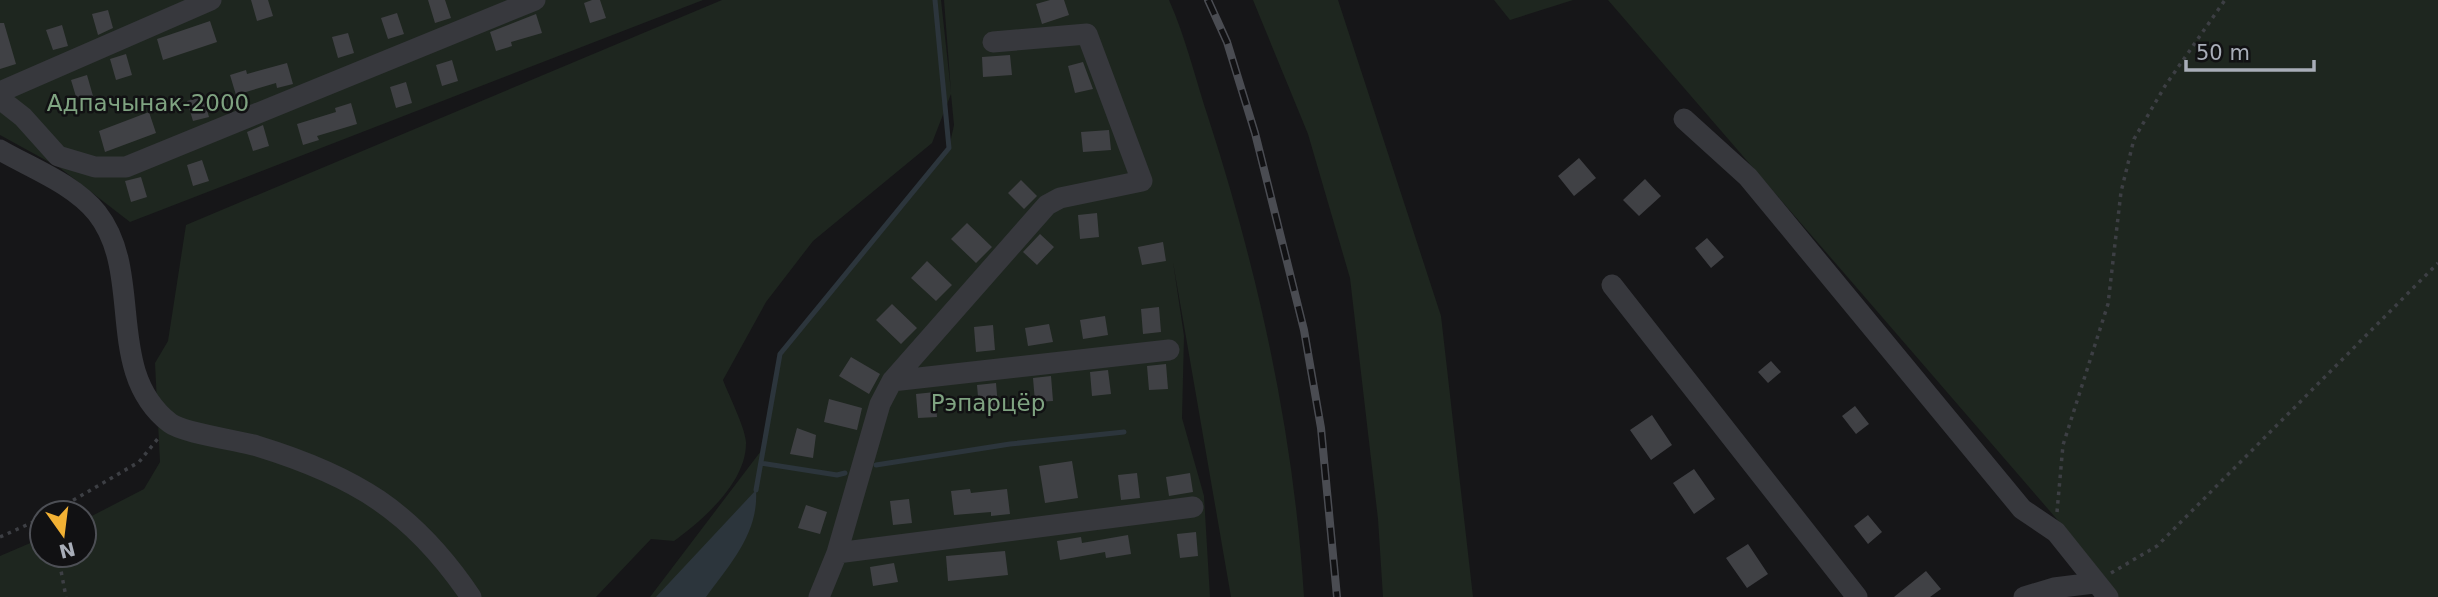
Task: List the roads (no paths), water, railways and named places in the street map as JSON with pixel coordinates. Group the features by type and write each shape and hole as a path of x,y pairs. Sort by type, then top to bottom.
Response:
{"street":[{"path":"0,92 211,0"},
{"path":"0,99 23,117 58,156 95,166 126,167 535,0"},
{"path":"819,597 837,553 880,404 892,381 1047,205 1060,198 1142,181 1087,34 993,42"},
{"path":"1684,119 1748,177 2022,509 2056,532 2101,590"},
{"path":"0,150 78,195 98,214 115,249 123,288 129,354 151,403 172,425 256,445 343,477 388,505 446,559 471,597"},
{"path":"1612,285 1857,597"},
{"path":"892,381 1169,350"},
{"path":"837,553 1193,507"},
{"path":"2024,597 2054,588 2101,590"}],"waterway":[{"path":"756,490 780,354 949,148 935,0"},
{"path":"876,465 1010,444 1124,432"},
{"path":"761,463 837,475 845,473"}],"railway":[{"path":"1208,0 1227,42 1255,133 1304,330 1321,428 1337,597"}],"park label":[{"name":"Адпачынак-2000","path":"148,103"},
{"name":"Рэпарцёр","path":"988,403"}]}
